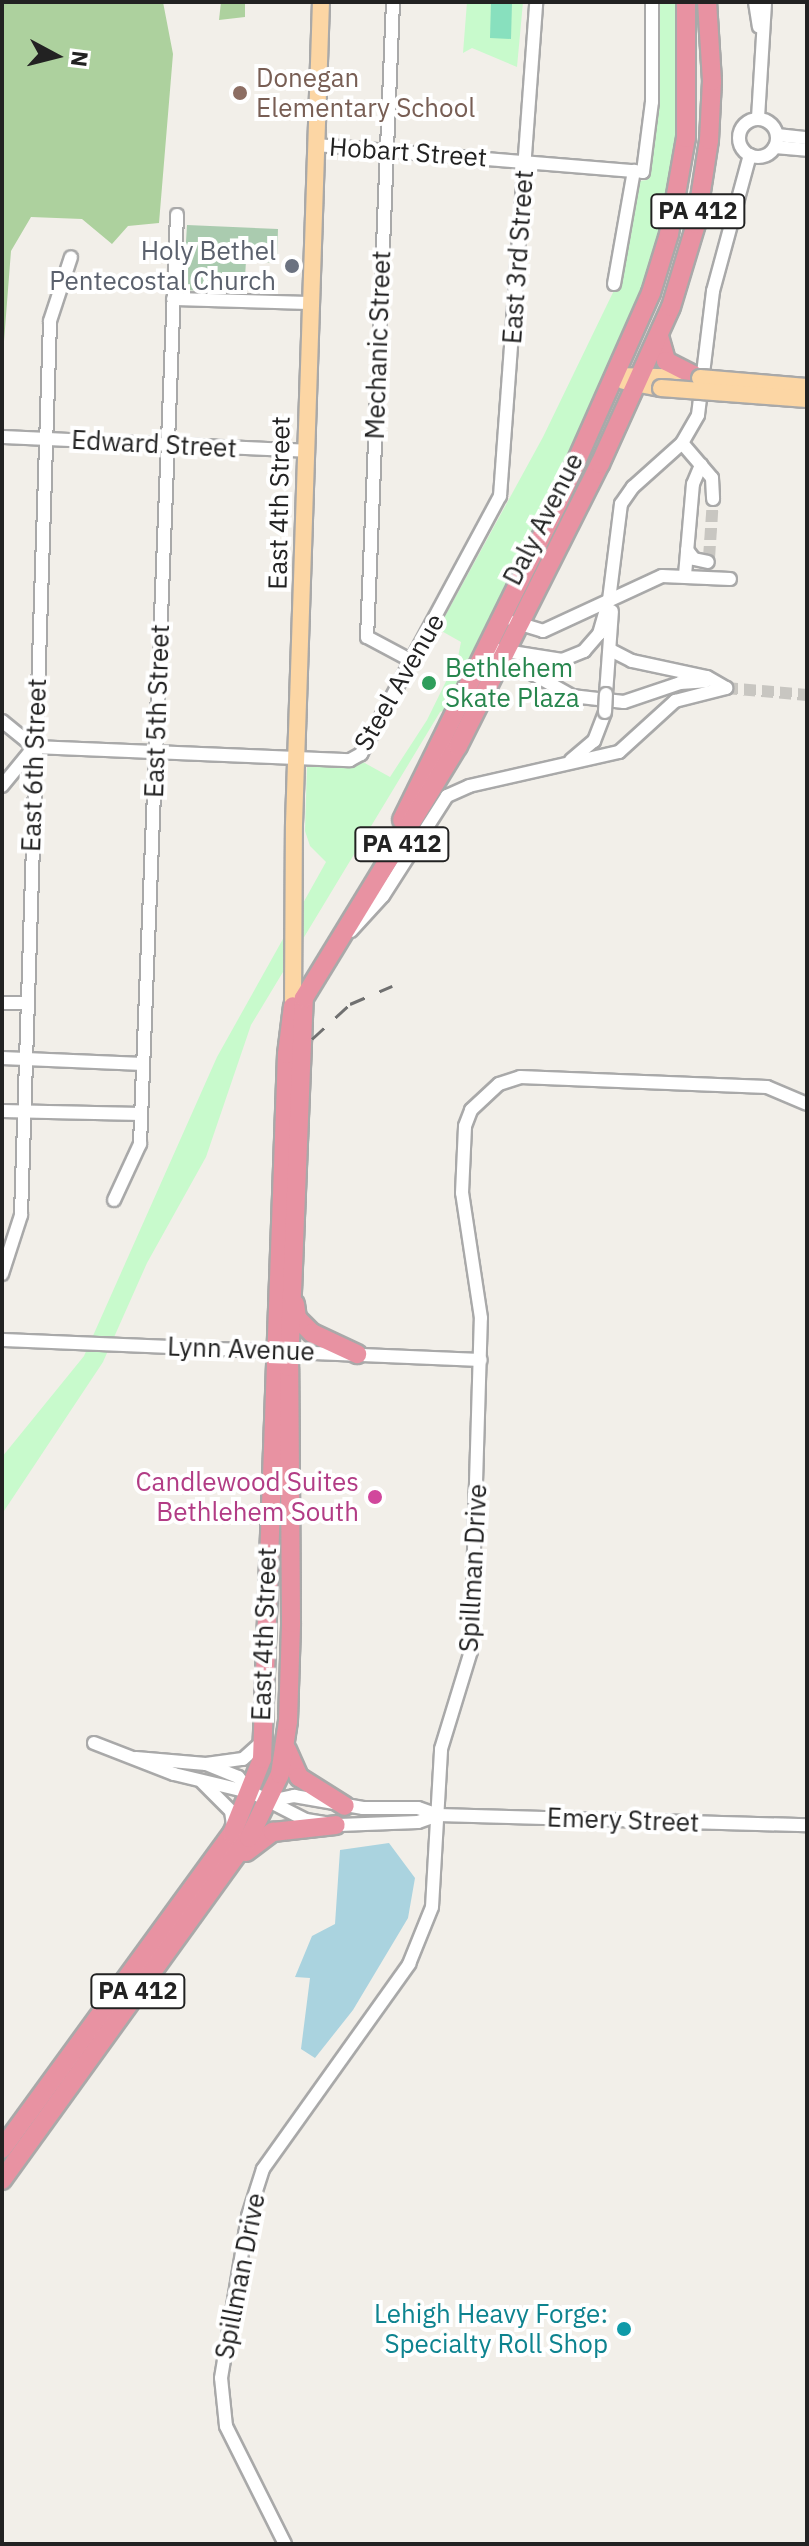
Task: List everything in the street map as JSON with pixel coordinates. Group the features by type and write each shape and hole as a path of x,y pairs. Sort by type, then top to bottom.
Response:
{"highway":[{"name":"Daly Avenue","path":"297,1012 307,986 424,807 496,657 512,600 616,376 661,265 680,182 689,103 686,2"},
{"name":"Daly Avenue","path":"297,1012 303,974 414,799 469,684 496,657 518,626 659,336 692,241 706,165 712,81 707,2"},
{"path":"659,336 663,375 700,378"},
{"name":"East 4th Street","path":"2,2149 261,1797 267,1735 283,1350 286,1078 301,1038 297,1012"},
{"name":"East 4th Street","path":"2,2180 227,1870 286,1745 293,1542 283,1350 292,1290 297,1012"},
{"path":"292,1290 304,1326 357,1354"},
{"path":"286,1745 299,1777 345,1806"},
{"path":"227,1870 273,1832 336,1825"}],"main road":[{"name":"East 4th Street","path":"297,1012 292,960 293,895 321,2"},
{"path":"616,376 639,380 663,375 807,399"},
{"path":"700,378 807,387"}],"street":[{"name":"Mechanic Street","path":"393,2 384,149 367,637 412,661"},
{"name":"East 3rd Street","path":"494,511 500,496 536,2"},
{"path":"614,284 652,102 652,2"},
{"path":"755,2 760,30"},
{"path":"758,118 760,30 765,2"},
{"path":"758,118 773,125 776,141"},
{"path":"758,118 740,131 741,148 750,155 761,157 776,141 807,138"},
{"path":"776,141 807,150"},
{"name":"Hobart Street","path":"316,145 638,171"},
{"path":"556,766 586,750 605,712 610,650 609,600 621,504 633,487 682,443 700,406 713,291 750,155"},
{"name":"East 5th Street","path":"114,1200 137,1158 141,1114 177,215"},
{"name":"East 6th Street","path":"2,1274 21,1215 50,312 71,257"},
{"path":"173,299 311,303"},
{"name":"Edward Street","path":"2,437 306,451"},
{"path":"682,443 712,478 713,499"},
{"path":"685,575 693,484 701,465"},
{"name":"Steel Avenue","path":"297,758 358,758 494,511"},
{"path":"512,600 512,619 518,626 543,631 662,576 727,579 709,560 694,559 687,550"},
{"path":"707,577 709,560"},
{"path":"496,657 547,661 579,654 599,634 609,600"},
{"path":"610,650 721,687"},
{"path":"496,657 528,669 572,696 624,702 685,682 721,687"},
{"path":"329,953 383,896 441,800 469,786 619,752 675,701 695,692 721,687"},
{"path":"2,721 34,747 297,758"},
{"path":"2,786 34,747"},
{"path":"2,1003 27,1003"},
{"path":"2,1058 143,1064"},
{"name":"Spillman Drive","path":"285,2544 236,2448 220,2399 248,2216 267,2159 415,1952 434,1897 441,1749 471,1651 481,1318 462,1173 471,1110 499,1084 520,1077 767,1087 807,1104"},
{"path":"2,1111 141,1114"},
{"name":"Lynn Avenue","path":"2,1340 481,1360"},
{"path":"206,1764 245,1758 267,1735"},
{"name":"Emery Street","path":"94,1743 202,1782 261,1797 294,1796 345,1806 418,1808 438,1815 807,1825"},
{"name":"Emery Street","path":"136,1758 206,1764 238,1777 287,1814 336,1825 418,1822 438,1815"},
{"path":"202,1782 231,1811 232,1834"}],"green space":[{"path":"2,2 163,2 173,54 159,223 128,226 112,244 82,219 31,217 11,251 2,367"},
{"path":"221,2 245,2 245,17 219,20"},
{"path":"467,2 523,2 517,67 472,48 463,53"},
{"path":"491,2 512,3 511,39 490,38"},
{"path":"656,2 680,2 681,137 662,237 627,343 448,709 440,712 251,1025 206,1157 147,1263 103,1362 2,1514 2,1457 84,1356 217,1057 326,862 310,846 305,831 307,765 363,762 390,777 427,720 458,657 461,642 438,629 543,437 619,280 639,181 647,180 652,147 660,75"},
{"path":"187,225 278,229 277,263 246,261 244,293 183,290"}],"water":[{"path":"389,1843 415,1878 408,1918 353,2010 315,2058 301,2049 310,1978 295,1977 312,1936 335,1924 340,1850"}],"tunnel":[{"path":"709,558 713,499"},
{"path":"726,688 807,695"}],"railway":[{"path":"312,1039 350,1004 392,986"}],"place":[{"name":"Donegan Elementary School","path":"240,93"},
{"name":"Holy Bethel Pentecostal Church","path":"292,266"},
{"name":"Bethlehem Skate Plaza","path":"429,683"},
{"name":"Candlewood Suites Bethlehem South","path":"375,1497"},
{"name":"Lehigh Heavy Forge: Specialty Roll Shop","path":"624,2329"}]}
